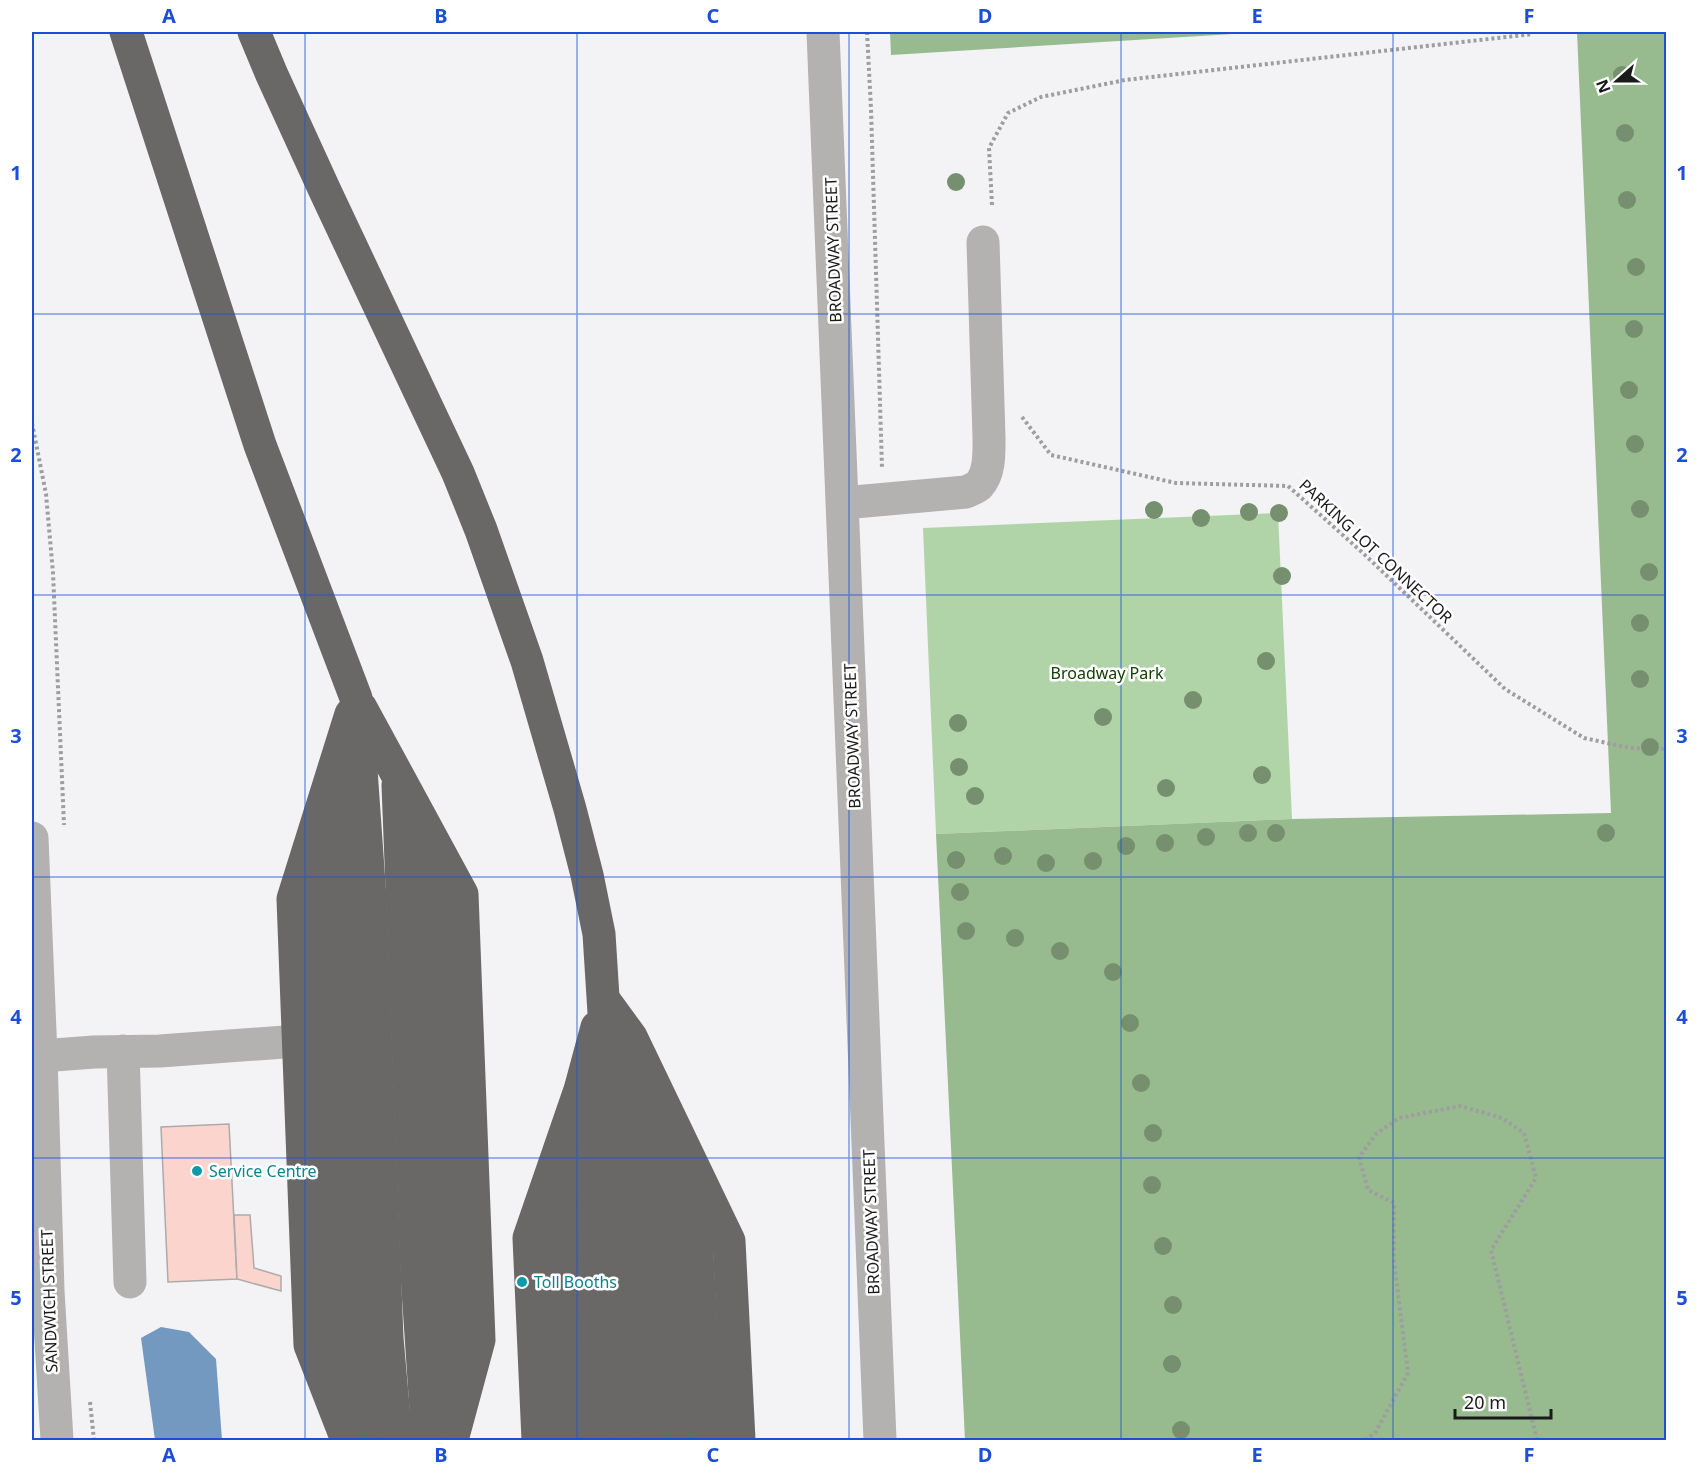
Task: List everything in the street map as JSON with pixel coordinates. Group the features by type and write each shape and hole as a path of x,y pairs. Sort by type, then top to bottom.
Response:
{"highway":[{"path":"126,32 260,445 356,698 429,836 445,1272 445,1438"},
{"path":"254,32 321,182 458,473 481,530 504,591 549,735 587,875 599,934 604,1000 628,1440"},
{"path":"342,1427 310,1345 293,900 356,698"},
{"path":"356,698 370,898 387,1338 396,1440"},
{"path":"333,769 368,1440"},
{"path":"397,774 417,1275 445,1438"},
{"path":"313,834 342,1427"},
{"path":"604,1000 631,1037 729,1240 739,1440"},
{"path":"538,1440 529,1238 580,1090 604,1000"},
{"path":"631,1037 652,1440"},
{"path":"580,1090 597,1440"},
{"path":"661,1098 681,1440"},
{"path":"559,1149 562,1292 569,1440"},
{"path":"692,1162 707,1440"}],"street":[{"name":"BROADWAY STREET","path":"823,32 880,1440"},
{"path":"843,503 966,492 978,486 985,475 989,458 983,242"},
{"name":"SANDWICH STREET","path":"32,838 48,1291 57,1440"},
{"path":"41,1056 160,1051 298,1041"},
{"path":"123,1051 130,1282"}],"path":[{"path":"867,32 872,109 884,500"},
{"path":"992,205 989,148 1008,113 1041,97 1125,80 1533,34"},
{"name":"PARKING LOT CONNECTOR","path":"988,401 1014,408 1050,455 1176,483 1288,486 1364,554 1505,689 1584,738 1630,748 1666,749"},
{"path":"1365,1440 1375,1433 1408,1372 1394,1262 1394,1203 1368,1190 1359,1157 1376,1134 1399,1118 1460,1106 1503,1118 1524,1133 1536,1178 1491,1250 1537,1440"}],"green space":[{"path":"890,32 1266,32 891,55"},
{"path":"1577,32 1666,32 1666,1440 965,1440 936,834 1292,819 1611,813"},
{"name":"Broadway Park","path":"1278,513 1292,819 936,834 923,528"}],"water":[{"path":"161,1327 189,1332 216,1359 222,1440 155,1440 141,1338"}],"building":[{"name":"Service Centre","path":"229,1124 237,1279 168,1282 161,1127"},
{"path":"234,1215 250,1215 254,1268 281,1276 281,1291 237,1279"}],"place":[{"name":"Service Centre","path":"197,1171"},
{"name":"Toll Booths","path":"522,1282"}]}
